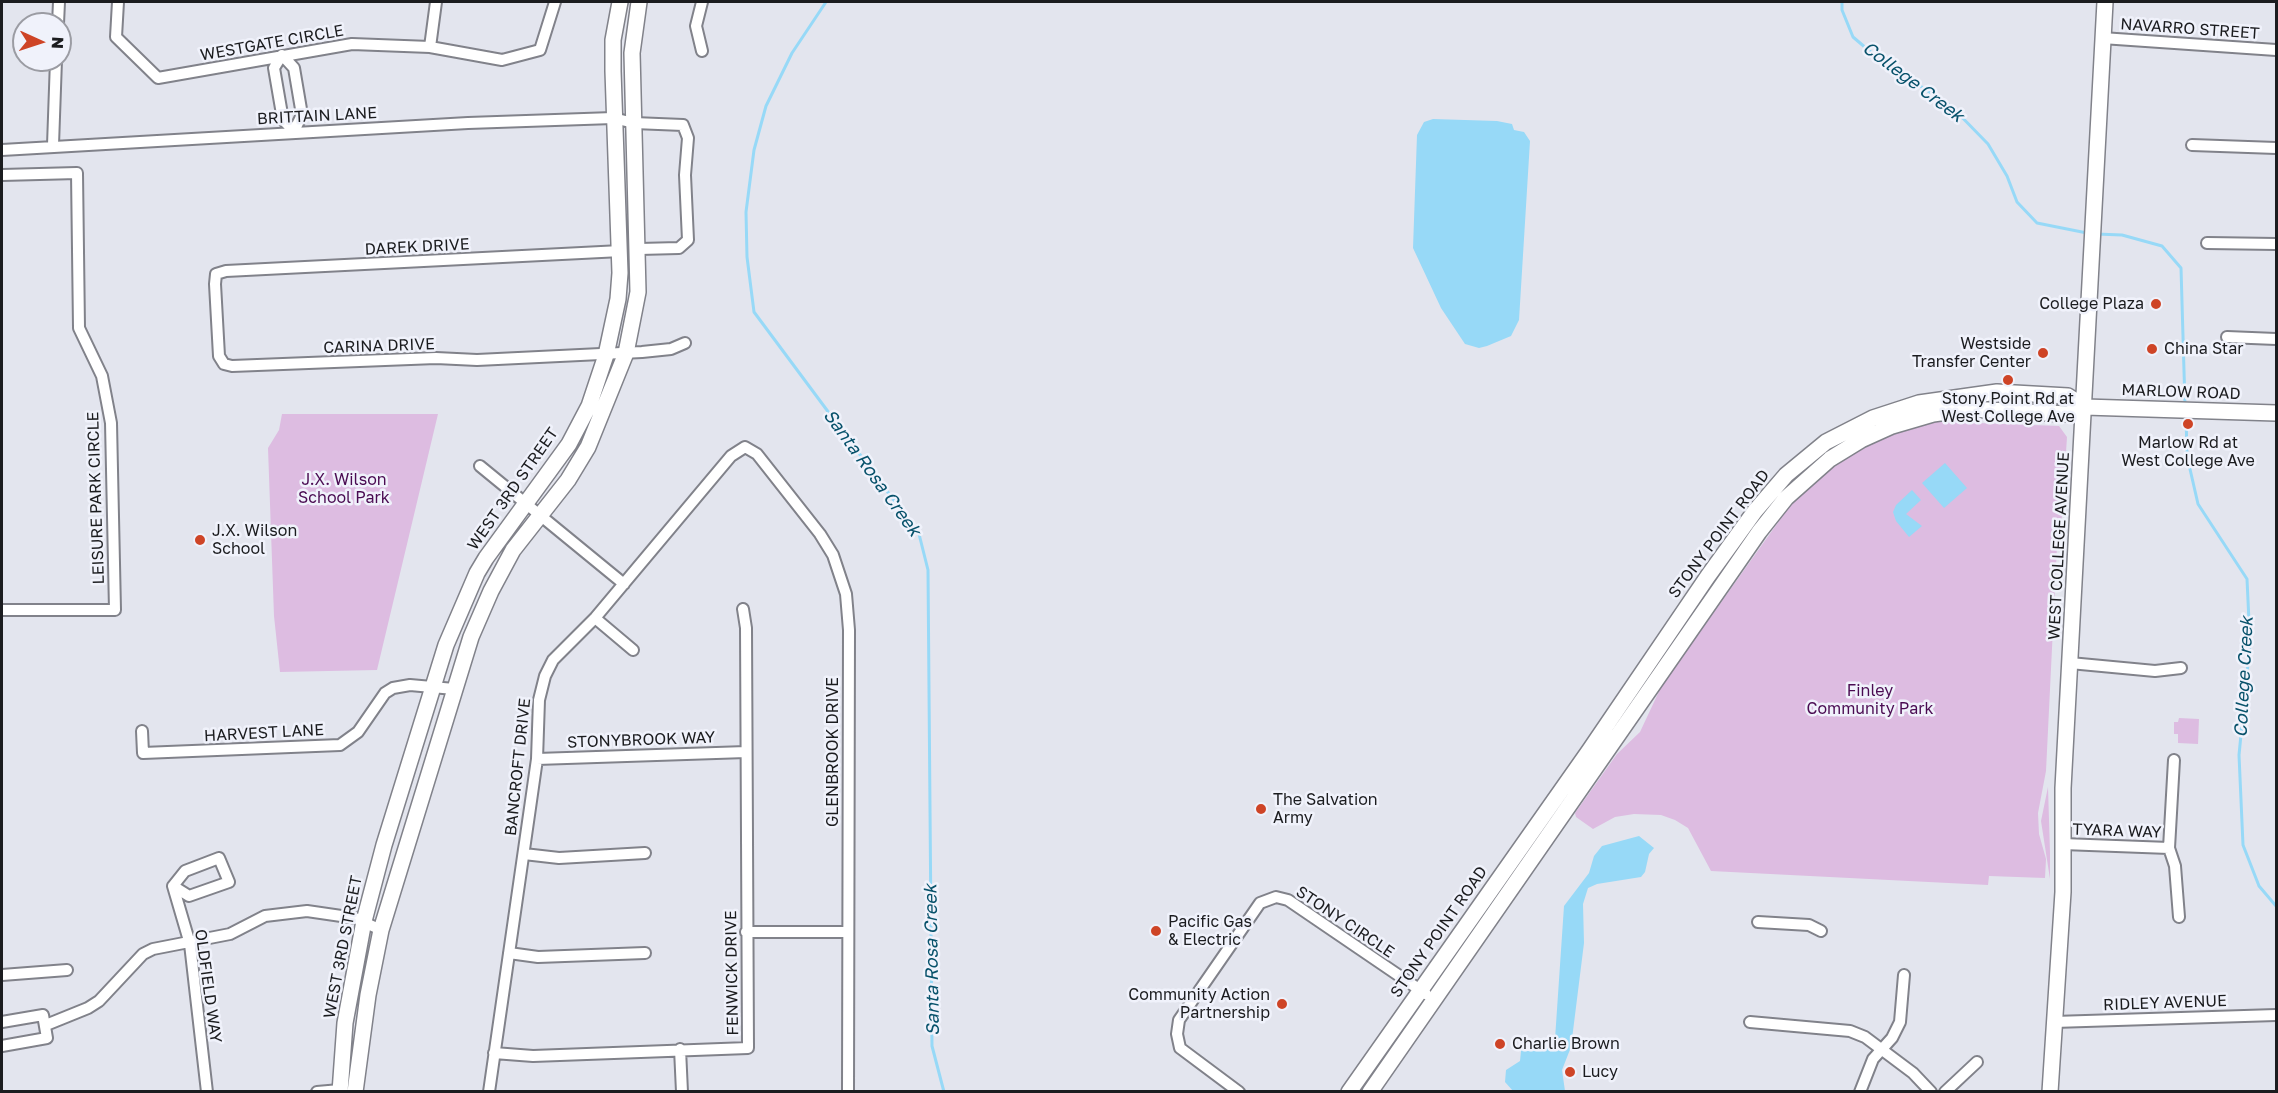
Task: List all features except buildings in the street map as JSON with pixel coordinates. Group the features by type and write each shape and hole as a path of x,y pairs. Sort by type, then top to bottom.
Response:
{"main road":[{"name":"WEST 3RD STREET","path":"340,1091 345,1023 364,921 446,645 477,573 525,502 569,444 589,406 606,355 618,299 621,251 613,118 613,40 620,2"},
{"name":"WEST 3RD STREET","path":"356,1092 368,996 381,930 454,689 490,591 513,550 568,480 588,447 626,353 639,292 632,52 639,2"},
{"name":"WEST COLLEGE AVENUE","path":"2050,1092 2063,844 2063,788 2105,2"},
{"name":"STONY POINT ROAD","path":"1349,1092 1708,576 1755,511 1786,475 1826,442 1873,418 1919,403 1997,392 2068,396 2085,406"},
{"path":"1899,424 1905,415 1953,403 1962,396"},
{"name":"STONY POINT ROAD","path":"1370,1092 1759,532 1786,498 1830,459 1861,440 1899,424 1933,414 1968,409 2068,414 2085,406"},
{"name":"MARLOW ROAD","path":"2085,406 2277,413"}],"street":[{"name":"WESTGATE CIRCLE","path":"118,2 116,37 158,78 352,44 430,47 502,60 540,50 555,2"},
{"path":"430,47 436,2"},
{"path":"702,2 696,26 702,51"},
{"name":"NAVARRO STREET","path":"2102,38 2277,50"},
{"path":"282,56 294,68 302,115 294,131 283,120 274,68 282,56"},
{"path":"53,145 56,72"},
{"name":"BRITTAIN LANE","path":"2,150 294,131 613,118 634,123 683,124 688,138 685,175 688,240 678,248 639,249"},
{"path":"2192,145 2277,148"},
{"name":"LEISURE PARK CIRCLE","path":"2,175 77,173 79,328 102,376 111,423 115,609 2,610"},
{"path":"2207,243 2277,244"},
{"name":"DAREK DRIVE","path":"216,274 226,271 621,251"},
{"name":"CARINA DRIVE","path":"216,274 219,356 224,364 232,366 606,355 671,349 685,343"},
{"path":"2227,337 2277,339"},
{"name":"BANCROFT DRIVE","path":"489,1092 537,759 539,700 545,676 553,660 595,618 731,456 745,447"},
{"name":"GLENBROOK DRIVE","path":"745,447 757,454 820,534 833,555 846,594 849,630 848,1092"},
{"path":"480,466 624,584"},
{"name":"FENWICK DRIVE","path":"494,1053 533,1056 748,1048 746,627 743,609"},
{"path":"595,618 633,650"},
{"path":"2070,663 2155,671 2181,669"},
{"name":"HARVEST LANE","path":"142,731 143,753 340,745 358,732 385,693 393,688 454,689"},
{"name":"STONYBROOK WAY","path":"537,759 746,752"},
{"path":"2174,760 2169,848 2175,866 2179,917"},
{"name":"TYARA WAY","path":"2063,844 2169,848"},
{"path":"524,854 559,858 645,854"},
{"path":"219,858 229,882 189,896 173,886 185,871 219,858"},
{"name":"OLDFIELD WAY","path":"173,886 190,944 207,1092"},
{"name":"STONY CIRCLE","path":"1239,1092 1180,1048 1177,1034 1179,1020 1260,903 1275,897 1288,900 1434,1000"},
{"path":"46,1025 88,1008 99,1001 143,954 153,949 190,944 230,934 265,916 307,911 364,921 381,930"},
{"path":"1758,922 1809,925 1821,931"},
{"path":"747,932 848,932"},
{"path":"509,954 538,957 645,953"},
{"path":"2,975 68,970"},
{"path":"1860,1092 1873,1059 1892,1038 1900,1022 1904,975"},
{"name":"RIDLEY AVENUE","path":"2054,1022 2277,1014"},
{"path":"2,1022 43,1016 46,1025 46,1038 2,1046"},
{"path":"1750,1022 1850,1030 1865,1037 1925,1083 1931,1092"},
{"path":"680,1049 682,1092"},
{"path":"1945,1092 1977,1062"},
{"path":"317,1092 340,1091"}],"green space":[{"name":"J.X. Wilson School Park","path":"282,414 438,414 377,670 280,672 274,616 268,448 279,430"},
{"name":"Finley Community Park","path":"1961,417 1979,423 2059,426 2067,437 2061,529 2057,546 2046,771 2038,813 2039,834 2046,859 2045,878 1989,876 1988,885 1711,871 1688,828 1675,820 1661,815 1634,814 1615,817 1593,829 1576,817 1575,813 1617,754 1640,732 1662,685 1794,500 1827,471 1873,442 1932,421"},
{"path":"2179,718 2199,719 2198,744 2178,743 2178,734 2174,734 2174,722 2178,722"},
{"path":"2048,787 2050,853 2050,879 2041,821"}],"water":[{"path":"1433,119 1497,121 1512,124 1514,130 1524,132 1530,141 1519,320 1511,336 1479,348 1465,344 1441,308 1413,248 1417,135 1424,122"},
{"path":"1945,463 1967,488 1944,508 1922,483"},
{"path":"1912,490 1921,500 1906,514 1922,526 1909,537 1896,521 1893,512 1896,505"},
{"path":"1639,836 1654,848 1649,854 1645,872 1641,877 1597,884 1588,888 1583,904 1584,943 1571,1047 1562,1070 1565,1091 1513,1091 1505,1082 1506,1070 1520,1061 1522,1041 1544,1042 1545,1038 1555,1039 1564,906 1589,873 1594,856 1602,846"}],"waterway":[{"name":"Santa Rosa Creek","path":"826,2 792,53 766,106 754,150 746,212 747,257 754,312 919,534 928,570 932,1046 944,1092"},
{"name":"College Creek","path":"1842,2 1842,10 1853,37 1880,60 1951,106 1988,144 2007,176 2017,202 2037,223 2087,233"},
{"name":"College Creek","path":"2096,234 2122,235 2162,246 2181,268 2185,405"},
{"name":"College Creek","path":"2186,415 2187,456 2198,504 2247,579 2250,643 2239,755 2243,845 2259,886 2276,906"}],"place":[{"name":"College Plaza","path":"2156,304"},
{"name":"China Star","path":"2152,349"},
{"name":"Westside Transfer Center","path":"2043,353"},
{"name":"Stony Point Rd at West College Ave","path":"2008,380"},
{"name":"Marlow Rd at West College Ave","path":"2188,424"},
{"name":"J.X. Wilson School","path":"200,540"},
{"name":"The Salvation Army","path":"1261,809"},
{"name":"Pacific Gas & Electric","path":"1156,931"},
{"name":"Community Action Partnership","path":"1282,1004"},
{"name":"Charlie Brown","path":"1500,1044"},
{"name":"Lucy","path":"1570,1072"}]}
